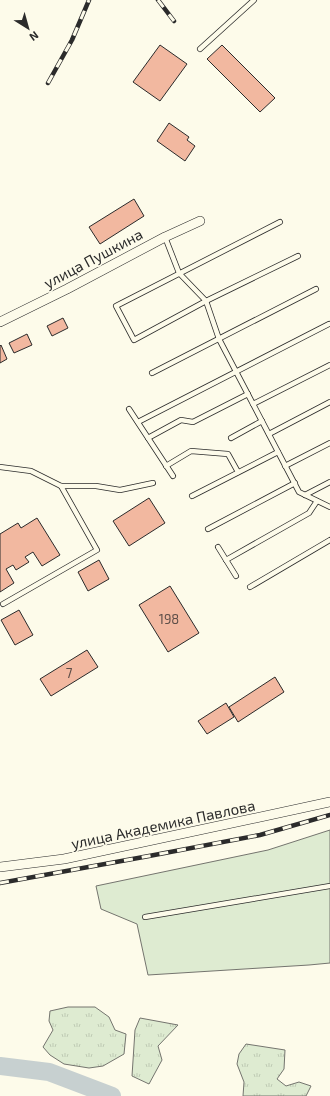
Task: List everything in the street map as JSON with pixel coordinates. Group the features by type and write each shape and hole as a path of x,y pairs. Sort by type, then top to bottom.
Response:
{"street":[{"name":"улица Пушкина","path":"0,322 165,237 200,221"},
{"name":"улица Академика Павлова","path":"0,867 64,859 330,802"}],"lane":[{"path":"200,49 254,0"},
{"path":"280,222 116,306 134,340 206,301 298,256"},
{"path":"165,237 179,273 206,301 219,339 299,492 330,507"},
{"path":"152,373 316,289"},
{"path":"138,422 329,324"},
{"path":"253,404 330,365"},
{"path":"148,438 181,420 193,422 248,394"},
{"path":"269,434 330,402"},
{"path":"129,409 173,476"},
{"path":"231,438 262,421"},
{"path":"286,466 330,443"},
{"path":"166,466 191,450 228,454 238,472"},
{"path":"192,496 278,452"},
{"path":"0,467 31,471 61,486 96,486 120,490 153,483"},
{"path":"305,495 330,482"},
{"path":"208,529 295,483"},
{"path":"4,604 97,550 61,486"},
{"path":"226,560 309,513 316,500"},
{"path":"250,587 330,540"},
{"path":"218,547 236,576"},
{"path":"145,917 330,886"}],"green space":[{"path":"330,830 330,963 148,975 137,924 101,909 96,886 268,850"},
{"path":"68,1007 95,1007 109,1017 115,1030 126,1034 124,1054 103,1066 89,1068 64,1064 50,1055 43,1047 53,1030 49,1021 50,1011"},
{"path":"140,1018 178,1025 158,1046 162,1060 149,1084 132,1076 135,1030"},
{"path":"246,1044 285,1050 284,1069 277,1079 286,1086 299,1082 311,1086 306,1096 243,1096 244,1082 237,1064 239,1054"}],"building":[{"path":"160,45 187,64 160,101 133,82"},
{"path":"222,45 275,98 260,112 207,59"},
{"path":"169,123 189,137 187,140 195,146 185,161 157,141"},
{"path":"134,199 144,216 100,244 89,227"},
{"path":"63,318 68,328 52,336 47,326"},
{"path":"27,334 32,345 14,353 9,343"},
{"path":"1,345 7,359 0,363 0,346"},
{"path":"149,498 165,523 129,546 113,521"},
{"path":"37,518 60,555 42,566 33,552 25,557 29,562 16,570 13,565 6,569 14,583 0,592 0,534 18,523 21,528"},
{"path":"99,560 109,579 88,591 78,572"},
{"path":"170,586 199,633 168,652 139,605"},
{"path":"19,610 33,635 15,645 1,620"},
{"path":"87,650 98,667 51,696 40,679"},
{"path":"275,677 284,692 238,722 229,707"},
{"path":"226,703 234,717 207,734 198,721"}],"waterway":[{"path":"0,1066 49,1072 112,1096"}],"railway":[{"path":"48,83 72,40 89,0"},
{"path":"158,0 174,21"},
{"path":"0,883 260,835 330,815"}]}
